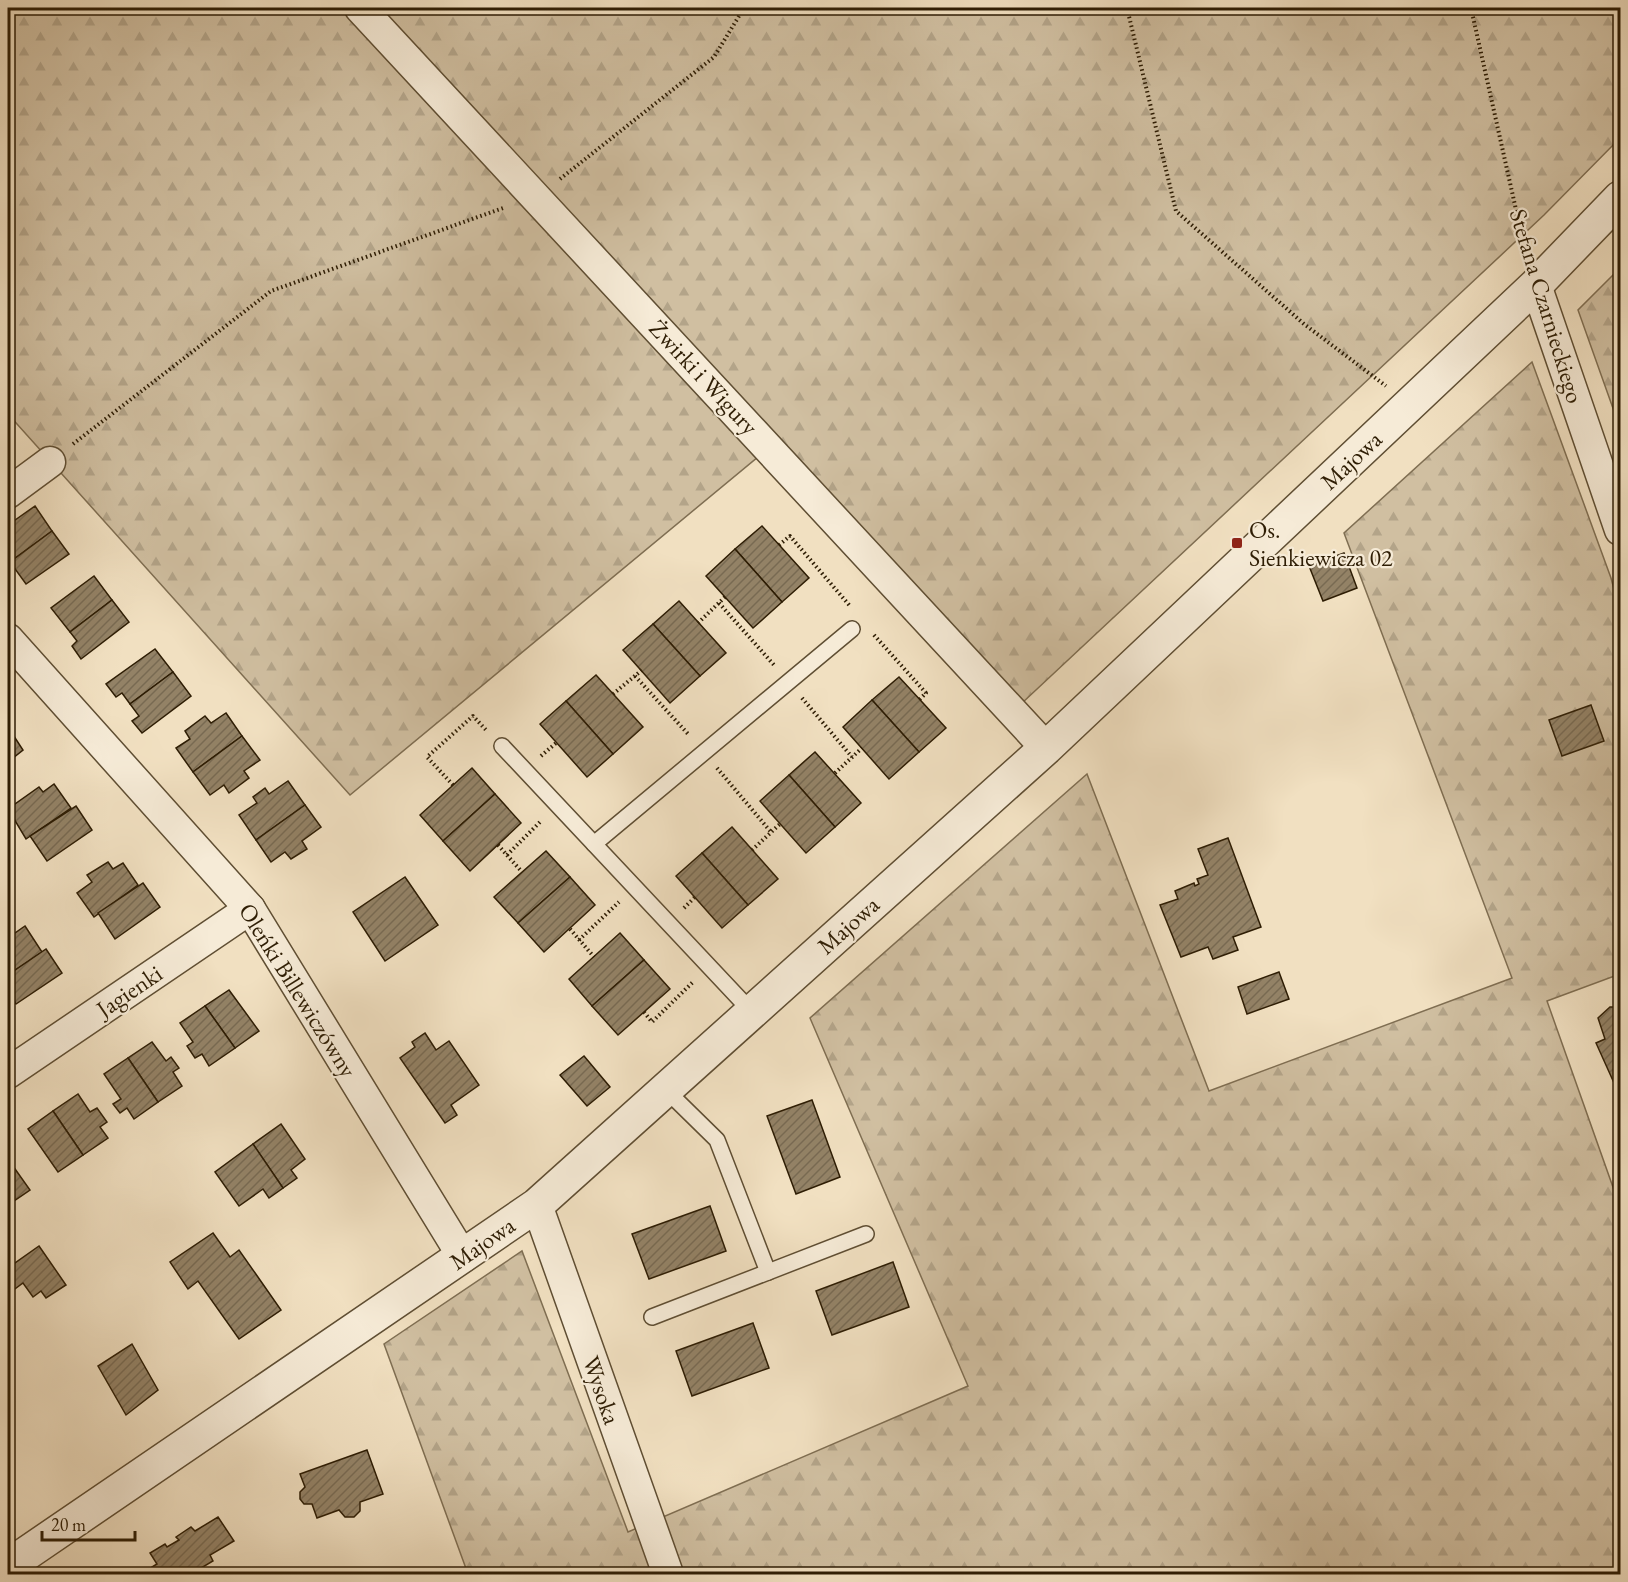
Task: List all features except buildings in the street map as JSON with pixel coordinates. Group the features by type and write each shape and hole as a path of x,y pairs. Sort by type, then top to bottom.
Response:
{"street":[{"name":"Żwirki i Wigury","path":"360,8 537,196 1046,748"},
{"name":"Majowa","path":"8,1566 537,1205 1046,748 1536,285 1620,198"},
{"name":"Stefana Czarnieckiego","path":"1536,285 1620,530"},
{"path":"8,493 50,462"},
{"name":"Oleńki Billewiczówny","path":"8,639 250,909 463,1257"},
{"name":"Jagienki","path":"11,1064 250,909"},
{"name":"Wysoka","path":"537,1205 668,1575"}],"lane":[{"path":"594,844 857,625"},
{"path":"502,746 751,1011"},
{"path":"665,1089 717,1140 768,1272"},
{"path":"652,1317 866,1234"}],"path":[{"path":"50,462 271,291 537,196 714,57 744,8"},
{"path":"1127,8 1176,211 1304,324 1410,404"},
{"name":"Stefana Czarnieckiego","path":"1471,8 1527,259 1536,285"},
{"path":"779,545 790,536 857,625 926,693 919,700"},
{"path":"698,623 725,597"},
{"path":"613,694 642,670"},
{"path":"453,785 427,757 473,716 502,746"},
{"path":"835,773 862,748"},
{"path":"507,855 557,805"},
{"path":"752,850 780,824"},
{"path":"498,845 522,872"},
{"path":"579,940 634,887"},
{"path":"570,929 594,957"},
{"path":"644,1012 652,1022 709,967"}],"green space":[{"path":"8,8 1620,8 1620,138 1544,215 1021,704 776,442 350,795 8,414"},
{"path":"1620,268 1620,428 1578,310"},
{"path":"1532,362 1611,578 1620,612 1620,974 1547,1001 1620,1207 1620,1574 468,1574 384,1344 522,1251 628,1532 968,1386 810,1018 1087,774 1209,1091 1512,978 1344,533"}],"place":[{"name":"Os. Sienkiewicza 02","path":"1237,543"}]}
